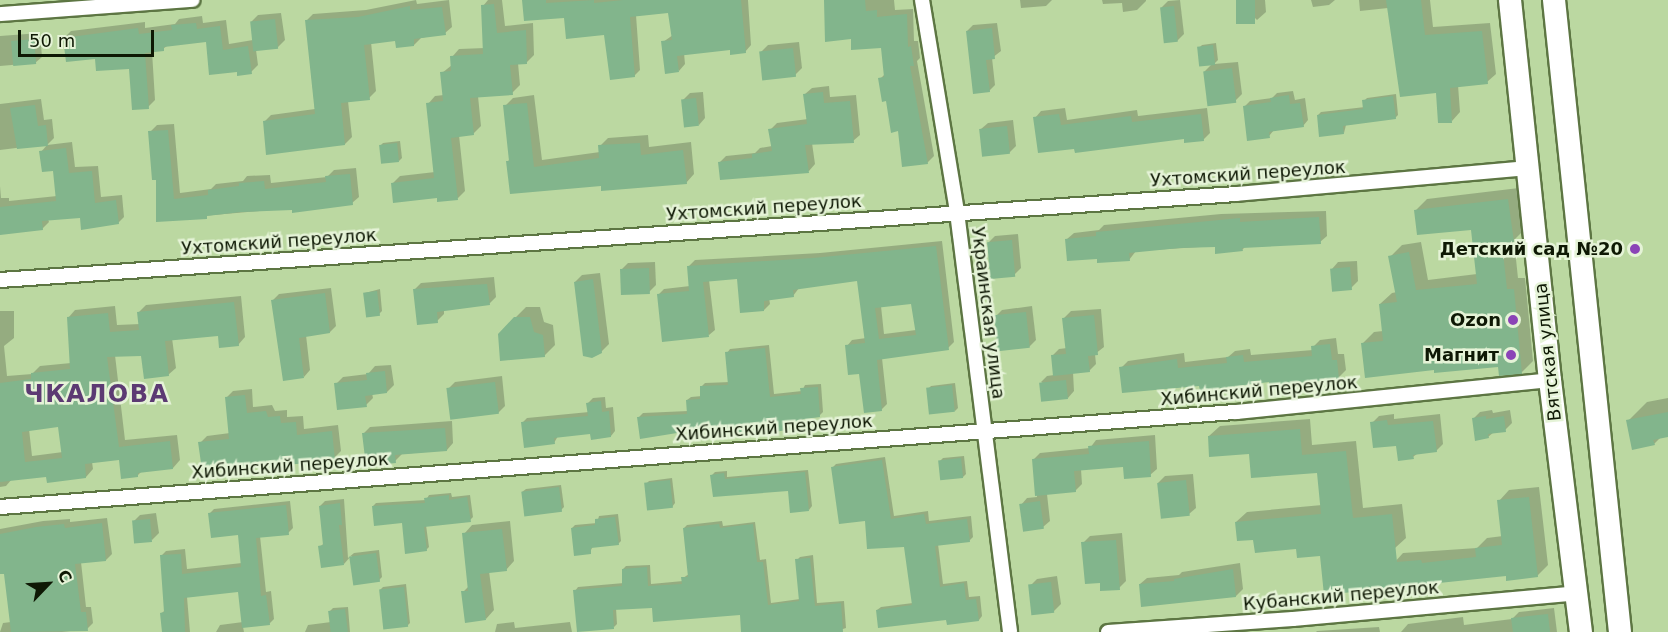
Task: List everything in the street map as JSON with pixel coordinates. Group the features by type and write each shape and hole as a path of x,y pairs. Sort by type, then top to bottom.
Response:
{"main road":[{"name":"Вятская улица","path":"1510,0 1530,168 1550,380 1581,632"},
{"path":"1554,0 1620,632"}],"street":[{"path":"0,14 192,0"},
{"name":"Украинская улица","path":"922,0 957,212 1010,632"},
{"name":"Ухтомский переулок","path":"0,280 1236,194 1530,168"},
{"name":"Хибинский переулок","path":"0,507 984,429 1248,411 1550,380"},
{"name":"Кубанский переулок","path":"1108,632 1293,619 1577,593"}],"building":[{"path":"522,0 546,0 546,3 594,0 594,3 623,0 741,0 746,53 730,55 730,50 677,56 679,72 665,74 661,41 672,40 668,13 630,17 635,77 610,80 604,35 566,39 564,18 524,21"},
{"path":"824,0 865,0 866,11 877,10 877,17 907,14 908,47 911,46 914,66 910,66 928,164 902,167 898,131 891,133 886,101 882,102 878,78 884,77 881,48 851,50 851,39 825,42"},
{"path":"1236,0 1255,0 1255,24 1236,24"},
{"path":"1386,0 1421,0 1425,35 1482,31 1488,84 1450,88 1452,123 1438,123 1436,93 1400,97"},
{"path":"494,4 497,33 526,30 527,64 510,65 513,95 470,98 474,135 451,138 458,200 437,202 437,198 393,203 391,183 434,178 426,103 443,101 440,72 451,71 450,56 483,54 481,5"},
{"path":"410,6 410,10 442,7 446,35 414,39 414,46 396,48 395,41 364,45 370,100 341,103 345,145 266,155 263,121 315,114 305,20 358,17"},
{"path":"1174,6 1178,42 1164,43 1160,7"},
{"path":"275,19 278,49 253,51 250,22"},
{"path":"196,23 197,29 220,26 223,50 248,46 252,74 237,76 237,72 209,75 206,42 164,47 164,51 145,53 149,109 132,110 129,69 96,71 95,59 66,62 63,38 138,28 139,34 172,30 171,25"},
{"path":"992,28 995,59 986,60 990,92 973,94 966,31"},
{"path":"34,39 36,64 13,66 11,41"},
{"path":"1213,45 1215,65 1199,67 1197,47"},
{"path":"793,48 796,77 762,80 759,52"},
{"path":"1232,68 1236,103 1207,106 1203,72"},
{"path":"823,92 824,103 850,101 854,143 805,145 809,173 720,180 718,162 752,158 752,154 772,151 768,129 807,124 803,94"},
{"path":"1289,95 1290,104 1300,103 1304,127 1269,132 1270,138 1247,141 1243,106 1271,102 1270,98"},
{"path":"1393,96 1396,119 1343,126 1344,134 1319,137 1317,115 1363,109 1362,100"},
{"path":"696,98 699,126 684,127 681,100"},
{"path":"527,103 534,167 599,158 598,145 640,143 641,155 683,150 687,184 601,191 601,186 510,194 503,105"},
{"path":"35,105 38,126 46,125 48,146 17,149 10,108"},
{"path":"1059,114 1061,125 1131,116 1132,122 1201,114 1204,141 1184,143 1184,139 1075,153 1074,149 1038,153 1033,117"},
{"path":"1007,126 1010,154 982,157 979,129"},
{"path":"168,130 174,199 208,195 208,190 239,186 239,183 264,181 265,189 326,182 325,176 350,174 353,205 292,213 292,210 241,212 207,216 207,219 156,222 156,180 152,180 148,131"},
{"path":"397,143 399,162 381,164 379,145"},
{"path":"66,148 69,173 92,171 95,203 116,200 119,224 81,230 80,218 42,221 43,230 0,235 0,207 56,201 53,171 42,172 39,151"},
{"path":"1508,199 1514,242 1502,244 1507,289 1514,289 1522,374 1499,376 1498,367 1434,373 1434,370 1365,378 1361,343 1383,341 1379,304 1397,302 1388,256 1409,252 1416,290 1477,284 1471,230 1417,235 1414,210"},
{"path":"1319,217 1321,244 1242,248 1243,251 1215,254 1215,247 1180,248 1129,253 1130,261 1097,263 1097,259 1067,261 1065,239 1096,236 1096,232 1240,218 1240,222"},
{"path":"1012,240 1015,277 990,279 987,242"},
{"path":"936,246 949,350 877,360 882,411 864,413 859,374 848,375 845,345 865,343 857,281 793,290 794,297 764,301 764,311 740,313 737,279 703,282 709,337 662,342 657,294 689,291 687,266 813,258","holes":["911,304 916,335 879,339 875,308"]},
{"path":"1350,267 1352,290 1332,292 1330,269"},
{"path":"649,268 650,294 621,295 620,269"},
{"path":"593,279 602,353 592,358 583,356 574,282"},
{"path":"487,284 490,305 437,312 438,323 417,325 413,289"},
{"path":"377,291 380,316 366,318 363,293"},
{"path":"325,293 330,333 299,338 304,378 283,381 271,300"},
{"path":"234,302 239,346 219,348 218,336 165,341 169,376 144,379 141,356 107,357 119,447 170,441 173,469 138,473 138,477 121,479 119,460 85,464 86,478 47,483 46,477 0,482 0,383 31,379 31,373 70,369 67,317 108,313 110,332 139,330 137,312","holes":["58,427 62,458 25,462 22,432"]},
{"path":"1026,312 1030,348 998,351 994,315"},
{"path":"1094,315 1098,355 1088,356 1090,372 1053,376 1051,355 1066,354 1062,318"},
{"path":"514,317 530,317 534,332 543,335 545,357 500,361 498,334"},
{"path":"1330,344 1332,360 1337,360 1339,379 1269,386 1269,382 1200,391 1199,386 1122,393 1119,367 1177,359 1178,368 1227,363 1226,357 1243,355 1244,362 1312,356 1311,346"},
{"path":"765,348 770,397 801,394 800,388 818,387 820,417 799,420 800,428 774,432 731,436 730,428 677,430 677,433 640,439 637,417 687,414 686,400 700,399 700,386 728,385 725,352"},
{"path":"385,371 387,393 365,396 367,407 337,410 334,383 367,380 366,373"},
{"path":"1066,380 1068,399 1041,402 1039,383"},
{"path":"495,382 499,414 450,420 446,388"},
{"path":"952,385 955,412 929,415 926,388"},
{"path":"245,395 247,413 266,411 268,417 280,416 281,423 296,422 297,435 332,431 335,460 258,468 232,468 232,466 202,470 198,442 229,439 225,397"},
{"path":"601,401 602,412 609,411 611,437 591,440 590,434 554,438 555,444 524,448 521,422 588,416 586,403"},
{"path":"1668,412 1668,437 1653,440 1655,445 1632,450 1626,420"},
{"path":"1486,416 1486,419 1504,416 1506,432 1488,434 1489,438 1475,441 1472,418"},
{"path":"1387,420 1388,425 1433,421 1437,452 1413,455 1414,459 1398,461 1396,446 1373,448 1370,422"},
{"path":"445,428 447,451 395,455 396,463 366,466 362,433"},
{"path":"1300,429 1302,455 1346,451 1353,518 1392,514 1397,562 1421,560 1422,563 1476,557 1475,548 1502,545 1497,500 1529,497 1538,577 1506,581 1506,576 1324,595 1320,556 1297,558 1296,549 1255,553 1253,540 1237,541 1235,522 1321,514 1317,473 1251,478 1249,454 1209,457 1208,436"},
{"path":"1149,441 1151,477 1124,479 1123,467 1074,471 1076,492 1035,496 1032,459 1089,454 1088,446"},
{"path":"961,458 963,478 940,480 938,460"},
{"path":"882,460 891,519 924,514 926,524 967,519 970,542 935,546 940,587 964,583 966,600 976,599 979,621 947,625 946,620 878,628 876,610 912,605 904,547 867,549 865,521 839,524 831,467"},
{"path":"805,472 809,511 790,513 788,491 713,497 710,475 724,473 725,479"},
{"path":"670,480 673,508 647,511 644,483"},
{"path":"1186,480 1190,516 1161,519 1157,483"},
{"path":"559,487 562,512 524,516 521,492"},
{"path":"449,495 449,500 467,497 471,522 424,527 427,551 405,554 402,523 374,526 372,506 425,503 424,498"},
{"path":"1040,501 1044,529 1023,532 1019,504"},
{"path":"340,503 342,525 339,525 344,565 321,568 318,546 323,545 319,506"},
{"path":"286,505 289,535 256,538 261,596 266,595 270,625 242,628 238,592 184,598 185,632 162,632 160,613 164,612 160,555 181,554 182,574 241,567 238,535 211,538 208,513"},
{"path":"615,517 619,545 591,548 591,554 574,556 571,528 595,525 595,519"},
{"path":"150,519 152,542 134,543 132,521"},
{"path":"102,523 106,561 75,564 81,612 86,612 88,631 11,632 4,574 0,574 0,534 36,527 64,524 65,528"},
{"path":"719,524 720,528 753,524 757,562 763,562 768,605 799,601 795,559 810,558 815,606 841,603 843,632 741,632 740,615 653,622 652,608 613,610 614,629 577,632 573,590 622,586 622,569 647,567 648,586 682,584 681,577 688,577 683,528"},
{"path":"502,529 507,571 480,574 486,620 465,623 461,591 468,591 462,533"},
{"path":"1116,540 1120,590 1100,591 1100,583 1085,584 1081,542"},
{"path":"376,553 380,582 353,585 349,557"},
{"path":"1233,569 1236,597 1141,607 1139,584 1174,581 1174,579"},
{"path":"1051,582 1054,613 1031,615 1028,584"},
{"path":"404,587 408,627 383,629 379,590"},
{"path":"345,609 348,632 331,632 328,611"},
{"path":"1548,614 1550,632 1513,632 1511,618"}],"place":[{"name":"Детский сад №20","path":"1635,249"},
{"name":"Ozon","path":"1513,320"},
{"name":"Магнит","path":"1511,355"}],"district":[{"name":"ЧКАЛОВА","path":"97,395"}]}
